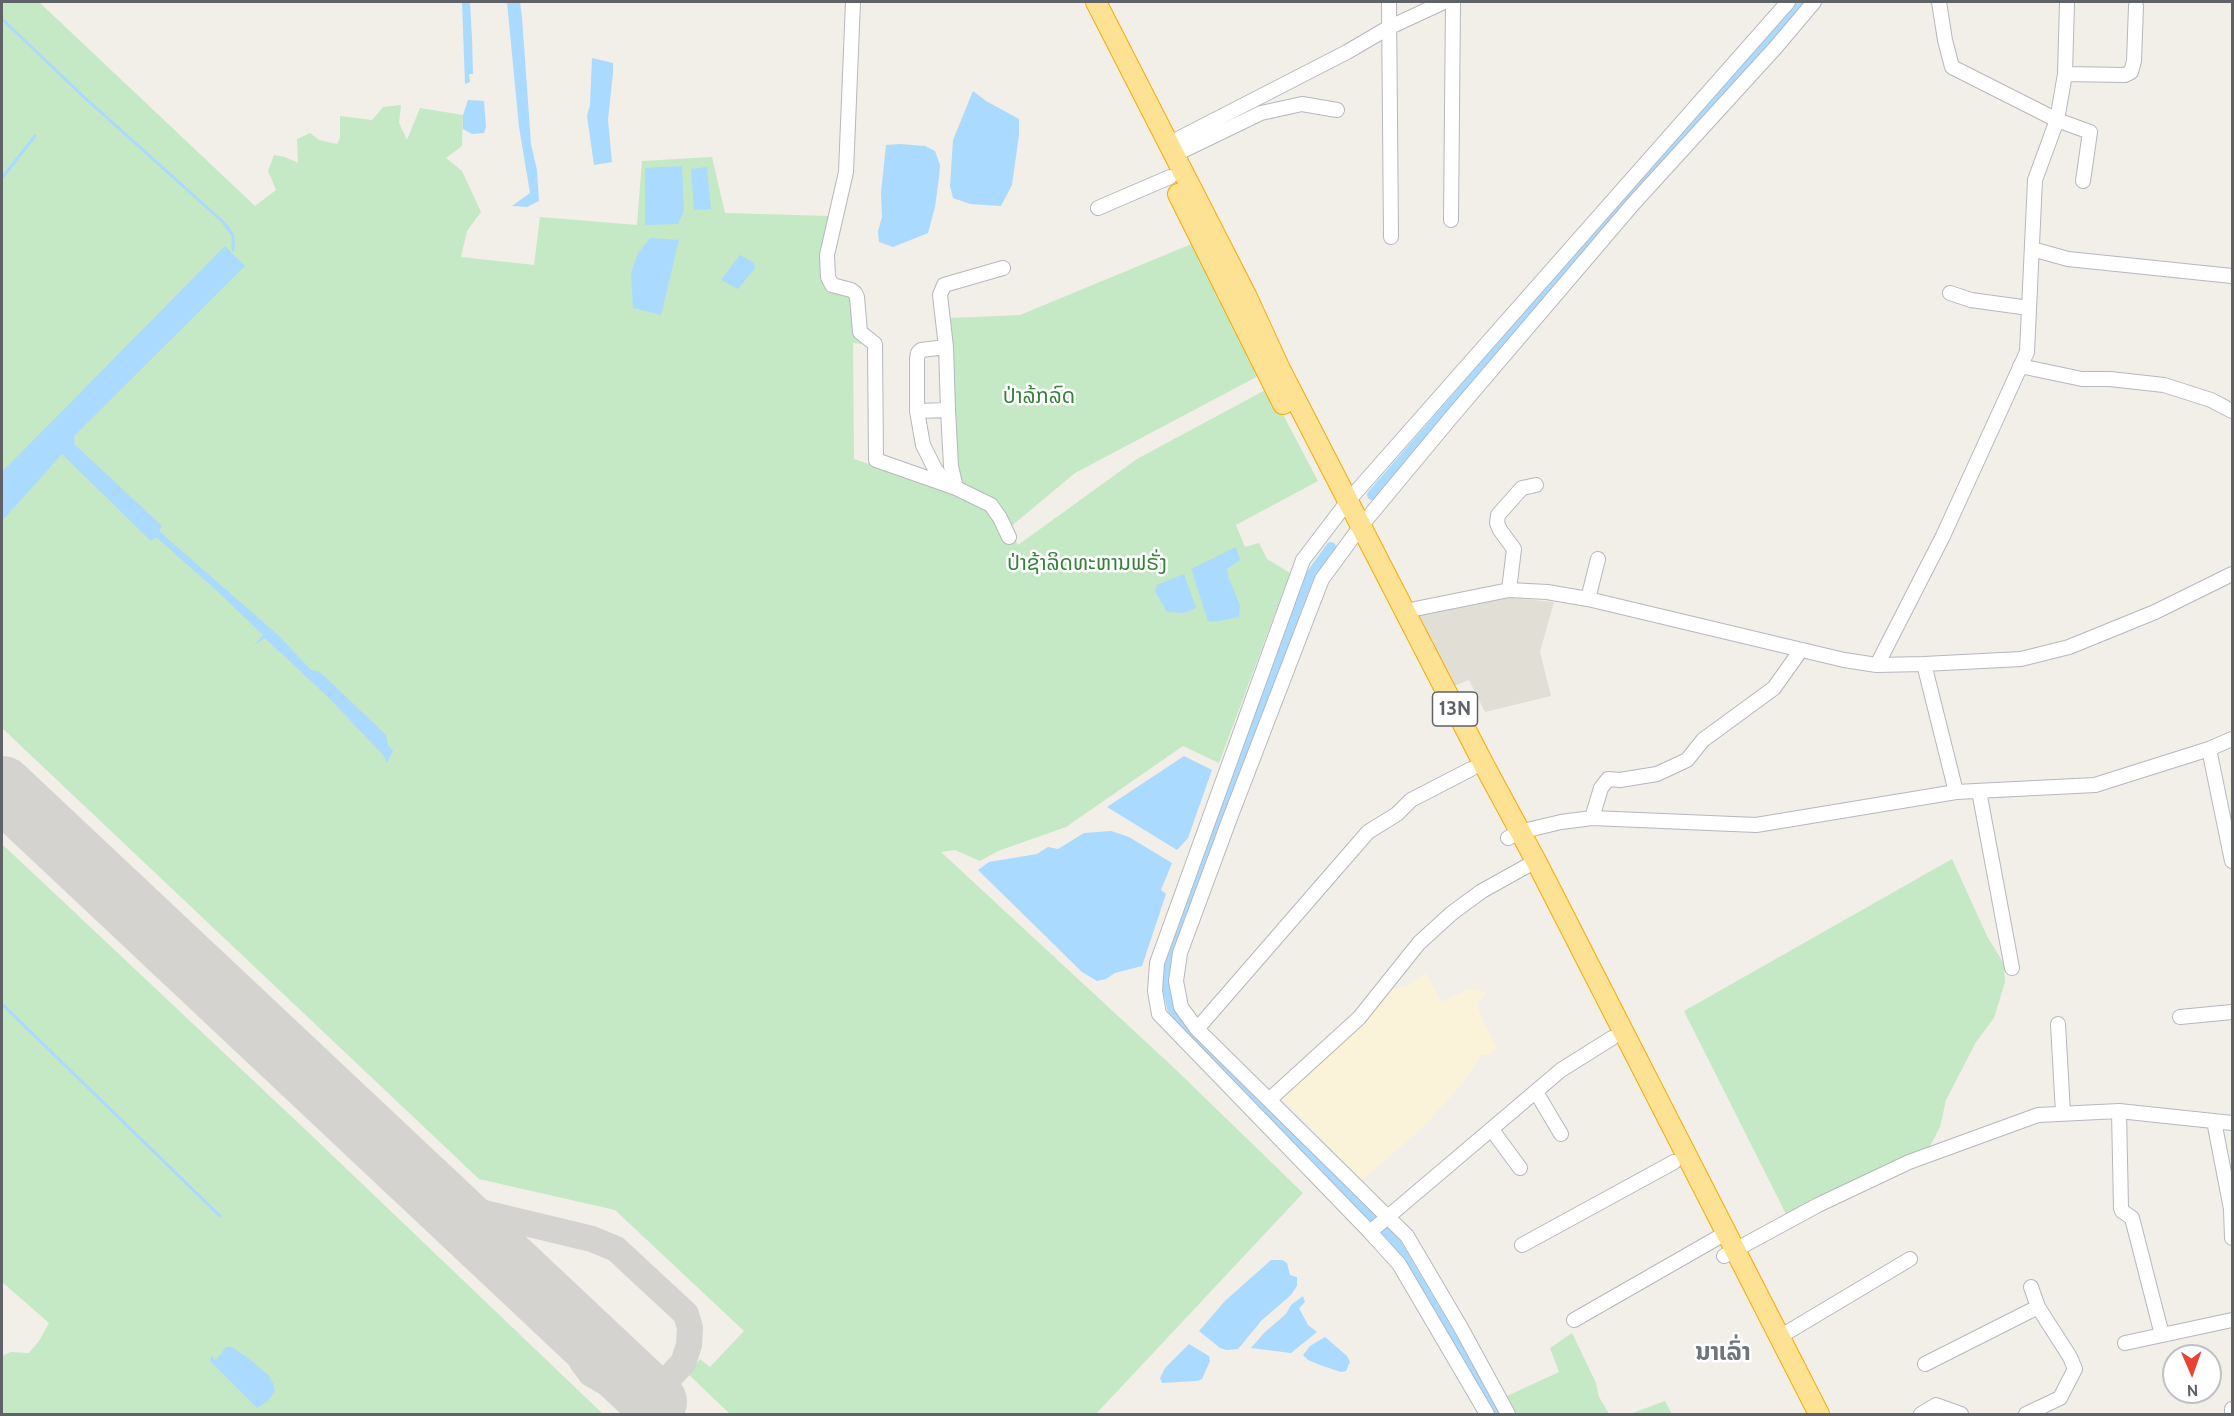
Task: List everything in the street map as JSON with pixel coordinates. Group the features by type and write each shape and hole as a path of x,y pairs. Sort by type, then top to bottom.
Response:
{"highway":[{"name":"13N","path":"1082,2 1268,374 1344,506"},
{"name":"13N","path":"1096,2 1171,150 1471,769 1514,835"},
{"name":"13N","path":"1357,532 1405,611 1514,835 1725,1245 1805,1414"},
{"name":"13N","path":"1530,864 1612,1038 1674,1162 1780,1336 1819,1414"}],"street":[{"path":"853,2 846,172 828,255 829,282 855,293 860,332 875,344 876,460 952,486 991,505 1009,537"},
{"path":"1389,2 1390,237"},
{"path":"1171,150 1388,28 1444,2"},
{"path":"1451,220 1453,2"},
{"path":"1508,1414 1407,1236 1379,1225 1159,1014 1155,991 1156,963 1303,560 1344,506 1788,2"},
{"path":"1487,1414 1398,1264 1379,1225 1269,1100 1197,1029 1181,1007 1176,981 1180,953 1322,579 1357,532 1633,204 1814,2"},
{"path":"1940,2 1945,40 1952,67 2057,120 2090,132 2083,181"},
{"path":"1877,665 1942,536 2027,351 2035,180 2057,120 2065,74 2067,2"},
{"path":"2065,74 2125,75 2131,72 2134,61 2136,6"},
{"path":"1171,150 1261,113 1302,104 1337,110"},
{"path":"1098,208 1170,177"},
{"path":"2032,249 2068,259 2232,276"},
{"path":"952,486 946,347 940,295 944,285 1003,268"},
{"path":"1950,293 1971,300 2030,308"},
{"path":"946,347 921,350 918,353 916,359 917,411 923,446 935,469 952,486"},
{"path":"2020,366 2082,379 2110,379 2164,385 2211,400 2232,411"},
{"path":"917,411 948,410"},
{"path":"1509,590 1514,549 1500,530 1497,523 1498,515 1522,488 1536,484"},
{"path":"1588,599 1598,559"},
{"path":"1405,611 1509,590 1546,592 1588,599 1844,660 1877,665 1924,664 2021,659 2070,647 2155,612 2232,574"},
{"path":"1592,818 1601,788 1608,779 1620,780 1657,774 1688,760 1703,740 1774,688 1801,650"},
{"path":"1924,664 1956,792"},
{"path":"1514,835 1561,822 1592,818 1756,825 1956,792 2095,785 2209,749 2232,739"},
{"path":"2209,749 2232,861"},
{"path":"1197,1029 1368,832 1397,814 1411,800 1471,769"},
{"path":"1978,791 2012,968"},
{"path":"1269,1100 1359,1018 1419,943 1452,913 1482,891 1530,864"},
{"path":"2180,1017 2232,1012"},
{"path":"2058,1024 2063,1113"},
{"path":"1379,1225 1561,1070 1612,1038"},
{"path":"1536,1092 1561,1134"},
{"path":"1574,1320 1725,1245 1910,1162 2038,1115 2119,1112 2232,1123"},
{"path":"2119,1112 2121,1208 2132,1218 2162,1335"},
{"path":"2214,1121 2232,1209 2232,1238"},
{"path":"1492,1130 1520,1168"},
{"path":"1522,1245 1674,1162"},
{"path":"1780,1336 1910,1259"},
{"path":"2026,1414 2060,1398 2074,1369 2070,1357 2038,1307 2031,1287"},
{"path":"1925,1364 2038,1307"},
{"path":"2126,1344 2232,1320"},
{"path":"1921,1414 1936,1406 1961,1414"},
{"path":"2232,1409 2232,1414"}],"shaded area":[{"path":"1504,597 1554,602 1540,652 1551,696 1485,712 1469,680 1452,687 1419,614"}],"green space":[{"path":"2,2 39,2 255,206 276,190 268,171 274,155 298,163 297,139 310,133 319,140 337,144 340,138 340,116 372,120 383,107 401,105 399,123 407,140 420,108 463,115 462,146 446,158 462,171 481,212 467,231 461,257 534,265 540,217 637,225 642,161 712,157 725,213 830,216 820,257 824,286 853,300 870,345 853,343 854,459 950,492 956,484 951,318 1020,315 1194,243 1262,374 1075,473 1009,528 1018,545 1137,459 1269,388 1318,481 1236,525 1245,547 1259,543 1267,559 1290,573 1219,763 1183,746 1066,827 998,851 980,861 955,850 941,852 1173,1067 1303,1193 1096,1414 730,1414 687,1373 700,1359 710,1367 744,1331 615,1210 479,1179 2,728"},
{"path":"2,844 603,1414 2,1414 2,1356 11,1352 29,1353 49,1323 2,1282"},
{"path":"1952,859 1987,936 2004,964 2005,982 1994,1018 1976,1042 1946,1100 1940,1127 1930,1146 1847,1184 1787,1216 1684,1011"},
{"path":"1572,1333 1596,1383 1599,1397 1609,1414 1517,1414 1507,1396 1559,1372 1550,1348"},
{"path":"1665,1401 1672,1414 1630,1414"}],"sand":[{"path":"1426,973 1441,1002 1469,989 1486,992 1477,1004 1482,1020 1497,1047 1489,1055 1481,1055 1463,1083 1421,1129 1362,1180 1281,1096 1386,992 1407,986"}],"water":[{"path":"462,2 470,2 472,38 473,74 469,74 470,82 465,84"},
{"path":"507,2 520,2 531,144 537,170 539,201 527,207 512,206 530,193 519,127"},
{"path":"592,58 613,63 608,120 612,162 594,165 587,116 590,105"},
{"path":"973,91 1019,119 1012,185 1001,206 970,204 953,198 950,186 953,140"},
{"path":"468,100 484,101 486,127 484,133 472,134 463,129 463,115"},
{"path":"886,145 925,146 935,151 940,165 935,207 928,233 893,247 879,242 878,231 882,217 881,193"},
{"path":"682,166 684,211 678,224 645,225 645,168"},
{"path":"707,167 711,209 694,210 691,169"},
{"path":"650,238 679,240 661,315 633,308 631,273 638,253"},
{"path":"225,246 245,266 75,435 74,444 162,526 159,531 278,635 311,670 320,672 386,735 388,745 393,751 387,763 383,755 330,699 265,638 254,645 263,635 216,590 156,537 151,541 62,454 2,521 2,472"},
{"path":"740,255 754,263 755,268 738,289 721,280"},
{"path":"1236,547 1240,560 1227,569 1240,605 1239,617 1208,621 1191,569"},
{"path":"1184,574 1196,608 1184,613 1167,612 1155,591 1157,585"},
{"path":"1184,756 1212,770 1188,838 1177,850 1107,807"},
{"path":"1111,831 1129,837 1172,863 1161,890 1166,894 1142,966 1115,973 1106,979 1097,981 1082,972 978,870 989,862 1037,854 1048,847 1058,849 1084,833"},
{"path":"1271,1260 1282,1260 1287,1263 1290,1275 1297,1277 1297,1286 1291,1295 1262,1320 1238,1349 1220,1348 1199,1331 1225,1301"},
{"path":"1303,1296 1305,1302 1299,1308 1308,1325 1317,1332 1291,1353 1251,1348 1286,1314 1291,1305"},
{"path":"1325,1337 1347,1356 1350,1362 1346,1371 1341,1372 1320,1365 1303,1355 1310,1346"},
{"path":"1189,1344 1209,1356 1210,1361 1202,1379 1162,1383 1160,1378 1165,1368"},
{"path":"226,1347 232,1347 252,1361 268,1375 273,1383 275,1391 268,1401 257,1408 210,1361 212,1355 214,1360 217,1359"}],"waterway":[{"path":"1372,495 1800,2"},
{"path":"2,19 85,98 222,221 233,235 233,250"},
{"path":"2,178 35,136"},
{"path":"1331,547 1308,579 1174,946 1165,978 1172,1008 1188,1034 1393,1238 1497,1414"},
{"path":"2,1004 220,1216"}],"taxiway":[{"path":"398,1160 441,1197 459,1207 592,1239 616,1249 686,1314 690,1328 689,1345 683,1363 666,1381 643,1391 619,1390 591,1374 582,1362 572,1332 560,1313"}],"runway":[{"path":"2,788 655,1402"}],"district":[{"name":"ນາເລົ່າ","path":"1723,1353"}],"park label":[{"name":"ປ່າລ້ກລົດ","path":"1039,397"},
{"name":"ປ່າຊ້າລິດທະຫານຟຣັ່ງ","path":"1087,564"}]}
